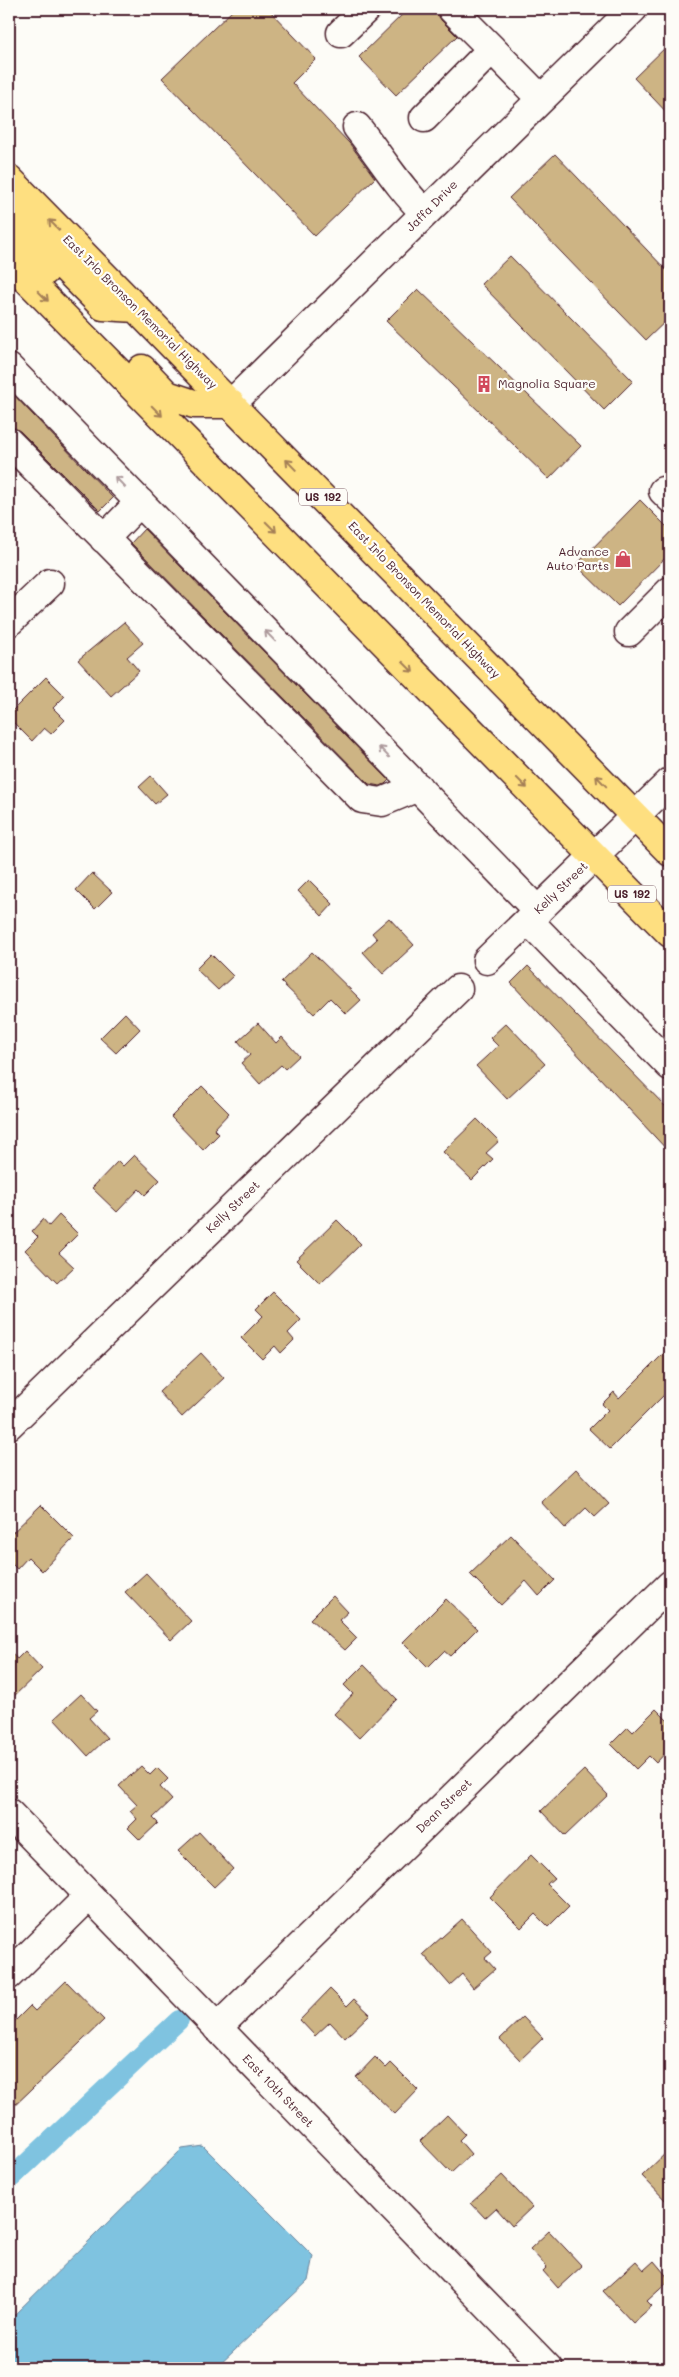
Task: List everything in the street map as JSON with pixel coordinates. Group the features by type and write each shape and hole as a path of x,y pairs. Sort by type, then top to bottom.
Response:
{"highway":[{"name":"East Irlo Bronson Memorial Highway","path":"9,179 670,852"},
{"path":"9,211 103,306 136,308"},
{"path":"9,235 167,394 194,404 232,404"},
{"name":"US 192","path":"9,261 670,933"}],"street":[{"path":"341,33 366,9"},
{"path":"452,9 541,99"},
{"name":"Jaffa Drive","path":"232,404 633,9"},
{"path":"424,118 492,49"},
{"path":"357,128 384,162 404,192 425,212"},
{"path":"9,368 418,787 670,1066"},
{"path":"9,442 362,799 382,802 418,787"},
{"path":"104,539 140,502"},
{"path":"9,622 50,583"},
{"path":"629,632 670,591"},
{"name":"Kelly Street","path":"487,960 670,782"},
{"name":"Kelly Street","path":"9,1425 458,988"},
{"name":"Dean Street","path":"217,2028 670,1585"},
{"name":"East 10th Street","path":"9,1813 548,2368"},
{"path":"9,1975 90,1896"}],"water":[{"path":"203,2146 313,2256 308,2281 216,2368 9,2368 9,2320 182,2149"}],"building":[{"path":"234,9 268,9 316,59 292,83 350,144 375,178 315,236 162,78"},
{"path":"408,9 437,9 441,20 457,36 396,95 359,57"},
{"path":"670,43 670,116 634,78"},
{"path":"555,154 670,274 670,317 646,340 509,198"},
{"path":"510,256 633,381 604,410 481,284"},
{"name":"Magnolia Square","path":"418,289 581,446 549,479 386,321"},
{"path":"9,390 113,498 100,511 20,431 9,427"},
{"name":"Advance Auto Parts","path":"640,500 670,530 670,553 618,606 576,565"},
{"path":"144,529 389,780 385,784 380,786 369,784 131,543"},
{"path":"124,622 143,643 127,657 139,671 111,696 78,660"},
{"path":"46,677 65,696 53,708 65,720 51,734 44,728 32,741 9,718 9,714"},
{"path":"151,776 167,794 155,804 139,787"},
{"path":"92,873 112,892 95,909 76,890"},
{"path":"309,880 333,904 322,916 298,891"},
{"path":"389,918 414,945 383,974 363,952 377,939 372,933"},
{"path":"312,952 361,1000 346,1014 330,998 314,1014 281,982"},
{"path":"211,954 233,976 218,990 196,969"},
{"path":"528,966 670,1111 670,1153 511,983"},
{"path":"125,1013 140,1029 116,1053 100,1038"},
{"path":"258,1023 276,1043 282,1037 299,1056 285,1069 281,1065 260,1084 241,1063 250,1055 238,1041"},
{"path":"506,1023 545,1064 507,1099 476,1066 498,1046 490,1038"},
{"path":"202,1086 229,1113 214,1129 219,1134 203,1150 171,1117"},
{"path":"477,1119 499,1141 486,1153 493,1159 472,1180 443,1152"},
{"path":"134,1155 160,1180 145,1195 139,1189 117,1212 92,1188 118,1161 123,1166"},
{"path":"59,1215 78,1234 59,1253 74,1267 57,1283 25,1250 38,1237 32,1231 43,1219 49,1226"},
{"path":"337,1220 361,1244 320,1284 296,1260"},
{"path":"273,1292 301,1320 288,1333 294,1340 281,1353 275,1346 262,1359 241,1338 263,1316 256,1309"},
{"path":"670,1347 670,1389 610,1449 589,1429 608,1410 602,1404 614,1392 619,1398"},
{"path":"201,1353 224,1378 182,1417 159,1392"},
{"path":"576,1469 609,1504 595,1517 586,1508 565,1528 541,1502"},
{"path":"41,1505 74,1538 42,1571 28,1557 17,1569 9,1561 9,1536"},
{"path":"511,1535 555,1580 539,1596 526,1581 501,1605 470,1574"},
{"path":"146,1573 191,1621 171,1640 125,1592"},
{"path":"333,1596 348,1612 339,1620 357,1638 345,1650 310,1619"},
{"path":"446,1599 477,1629 450,1656 444,1651 428,1667 403,1642"},
{"path":"9,1650 17,1659 25,1651 42,1669 9,1701"},
{"path":"364,1665 397,1699 359,1738 334,1714 353,1694 344,1685"},
{"path":"81,1694 97,1711 89,1718 107,1738 88,1756 54,1719"},
{"path":"656,1709 670,1723 670,1748 656,1763 649,1756 636,1769 611,1744 628,1727 633,1732"},
{"path":"141,1766 150,1775 157,1768 168,1779 160,1787 172,1800 153,1818 158,1823 140,1840 128,1828 137,1819 130,1811 137,1805 119,1786"},
{"path":"584,1770 608,1795 565,1836 541,1811"},
{"path":"199,1832 233,1869 214,1887 178,1851"},
{"path":"531,1855 554,1878 547,1884 569,1906 548,1927 535,1914 521,1928 490,1897"},
{"path":"462,1919 492,1952 485,1958 495,1969 473,1988 462,1974 450,1985 423,1954"},
{"path":"66,1981 104,2020 9,2111 9,2027 30,2006 35,2011"},
{"path":"330,1989 347,2006 354,1999 370,2014 345,2038 330,2022 315,2036 300,2020"},
{"path":"523,2017 543,2038 520,2060 500,2039"},
{"path":"375,2057 386,2068 391,2063 418,2090 395,2114 356,2077"},
{"path":"447,2115 465,2134 459,2140 471,2154 451,2173 420,2141"},
{"path":"670,2149 670,2205 642,2176"},
{"path":"502,2175 532,2207 512,2226 496,2208 485,2218 471,2203"},
{"path":"549,2231 582,2266 558,2288 543,2271 547,2267 530,2249"},
{"path":"636,2261 644,2270 654,2261 670,2280 647,2301 652,2306 633,2323 603,2291"}],"waterway":[{"path":"9,2180 179,2020"}],"place":[{"name":"Magnolia Square","path":"484,384"},
{"name":"Advance Auto Parts","path":"623,559"}]}
